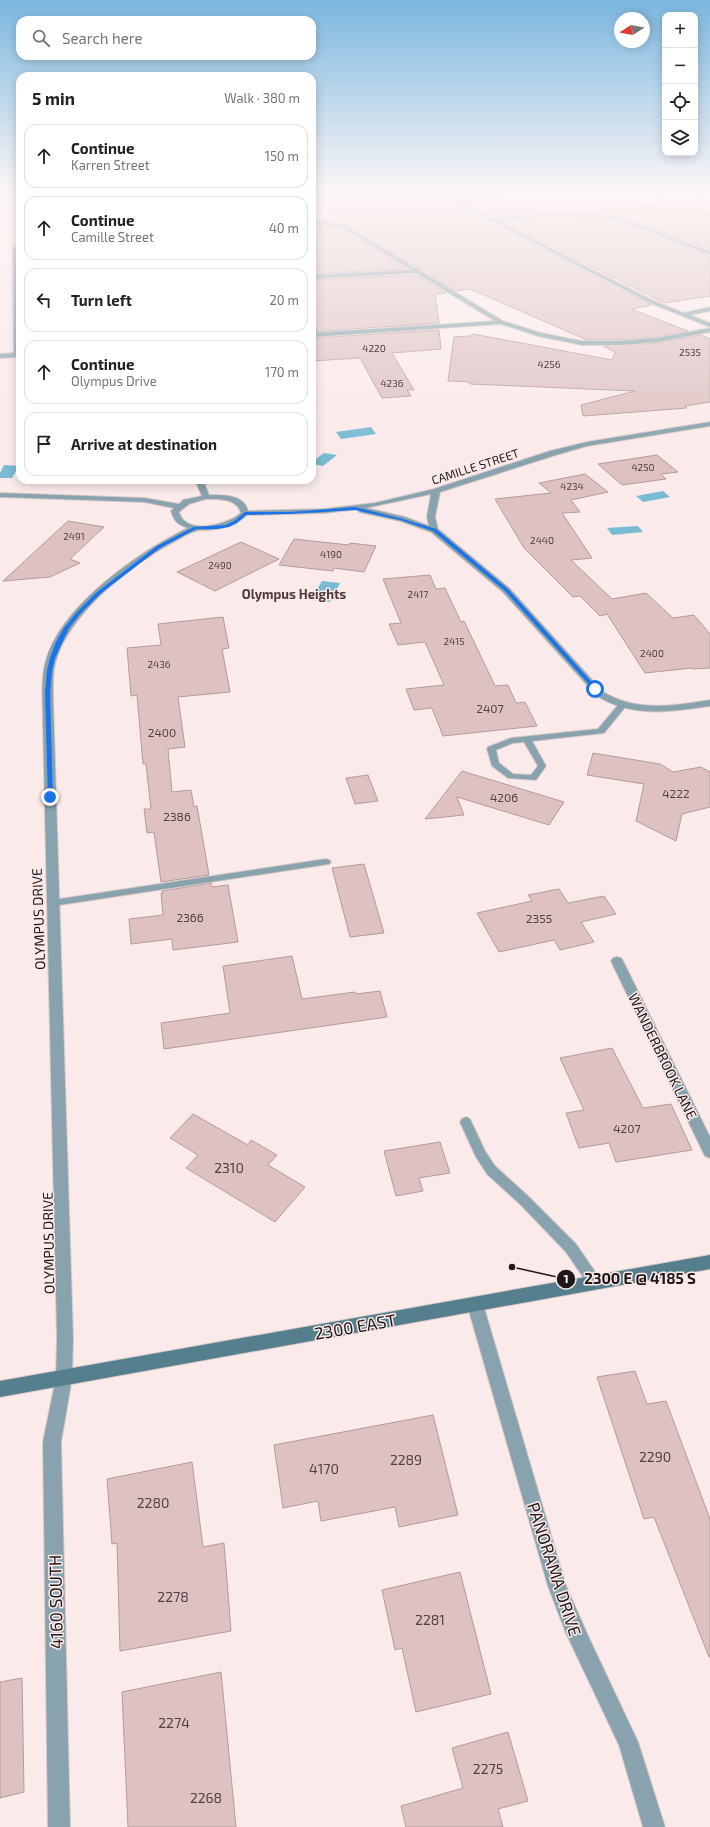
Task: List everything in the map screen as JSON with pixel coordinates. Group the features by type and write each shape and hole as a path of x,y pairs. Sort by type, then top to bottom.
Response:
{"main road":[{"name":"2300 EAST","path":"0,1389 710,1262"}],"street":[{"path":"426,277 501,322 540,335 564,340 600,343 638,342 710,330"},
{"path":"604,277 652,302 710,325"},
{"path":"685,314 710,309"},
{"path":"316,335 501,322"},
{"path":"0,356 16,355"},
{"name":"CAMILLE STREET","path":"245,513 290,513 355,508 436,491 553,453 587,444 710,424"},
{"path":"201,484 206,497"},
{"path":"434,530 431,517 436,491"},
{"path":"0,495 144,500 179,506"},
{"path":"206,497 235,500 242,504 245,508 245,513 236,522 217,528 195,528 178,521 174,516 175,511 179,506 186,502 206,497"},
{"path":"355,508 434,530 506,590 600,694 614,703 622,706 657,708 710,703"},
{"name":"OLYMPUS DRIVE","path":"64,1378 64,1269 52,902 48,693 52,658 67,628 78,613 98,593 149,553 195,528"},
{"name":"WANDERBROOK LANE","path":"617,961 710,1152"},
{"name":"PANORAMA DRIVE","path":"475,1304 557,1586 576,1635 628,1742 638,1768 654,1827"},
{"name":"4160 SOUTH","path":"59,1827 52,1442 64,1378"}],"lane":[{"path":"526,739 542,766 533,778 511,776 495,764 491,749 511,741 526,739 601,731 622,706"},
{"path":"52,902 326,862"},
{"path":"466,1122 480,1154 491,1170 525,1201 571,1248 595,1283"}],"water":[{"path":"371,427 376,434 341,439 336,432"},
{"path":"324,453 337,455 323,466 316,465 316,459"},
{"path":"4,465 16,466 16,471 12,478 0,478 0,473"},
{"path":"663,491 670,497 643,502 636,496"},
{"path":"638,526 643,532 612,535 607,528"},
{"path":"322,581 340,583 330,602 311,600"}],"building":[{"path":"369,277 420,277 446,293 435,294 439,323 316,332 316,280"},
{"path":"433,277 599,277 652,305 631,309 688,331 657,337 621,340 587,340 470,289 456,291"},
{"path":"613,277 710,277 710,296 664,303"},
{"path":"439,330 441,349 392,353 414,390 407,390 411,396 382,398 360,358 316,361 316,338"},
{"path":"473,334 612,360 615,352 603,346 657,343 701,335 710,339 710,402 685,406 687,408 583,416 581,405 635,391 470,384 470,382 448,381 454,337 470,336"},
{"path":"657,455 678,472 661,474 666,479 622,485 598,464"},
{"path":"585,474 608,492 571,500 580,512 562,513 592,558 571,560 612,599 646,593 673,618 694,615 710,634 710,668 692,668 645,673 607,614 600,616 580,596 573,597 524,548 495,499 551,493 539,483"},
{"path":"68,521 104,527 70,559 80,563 50,577 3,581"},
{"path":"294,539 349,545 350,543 376,546 364,572 334,568 333,571 279,565"},
{"path":"241,542 279,559 215,591 177,572"},
{"path":"430,575 436,589 445,588 461,622 464,621 495,686 508,685 516,703 525,702 537,726 443,736 432,708 414,710 406,689 444,685 425,642 398,645 389,624 401,623 383,579"},
{"path":"223,617 229,648 222,649 230,692 178,697 185,747 168,749 172,792 191,790 194,807 197,806 209,875 161,882 154,832 147,833 144,809 151,809 146,764 143,764 137,695 131,696 127,648 161,645 158,624"},
{"path":"593,753 660,764 673,772 701,767 710,772 710,807 682,814 676,841 636,821 644,784 587,775"},
{"path":"462,771 564,802 549,825 457,797 464,815 425,819"},
{"path":"368,775 378,801 355,804 346,778"},
{"path":"364,864 384,933 350,937 332,868"},
{"path":"211,883 212,887 228,885 238,942 173,950 172,939 131,944 129,919 163,915 162,891"},
{"path":"559,889 568,903 604,896 616,914 581,922 594,942 560,950 554,940 499,952 477,913 532,901 528,895"},
{"path":"292,956 302,999 355,992 356,994 380,991 387,1017 164,1049 161,1023 230,1013 223,966"},
{"path":"612,1048 643,1108 671,1104 692,1150 616,1162 609,1143 579,1148 566,1113 584,1110 560,1058"},
{"path":"193,1114 248,1145 251,1140 277,1155 268,1165 305,1187 275,1222 186,1168 198,1155 170,1138"},
{"path":"440,1142 450,1173 419,1178 423,1191 396,1196 384,1151"},
{"path":"635,1371 647,1404 666,1401 710,1519 710,1657 654,1517 644,1519 597,1377"},
{"path":"433,1415 458,1515 399,1527 395,1507 321,1521 318,1501 283,1508 274,1445"},
{"path":"192,1462 203,1547 224,1543 231,1631 120,1651 117,1543 112,1544 107,1479"},
{"path":"460,1572 491,1694 416,1712 402,1648 395,1650 382,1590"},
{"path":"221,1672 236,1827 128,1827 122,1692"},
{"path":"22,1678 24,1792 0,1798 0,1682"},
{"path":"508,1732 528,1801 498,1809 503,1827 406,1827 401,1806 463,1788 452,1748"}],"place":[{"name":"2300 E @ 4185 S","path":"512,1267"}],"district":[{"name":"Olympus Heights","path":"294,594"}],"route":[{"path":"50,797 48,693 50,671 52,658 58,642 67,628 78,613 98,593 149,553 195,528 217,528 227,526 242,518 245,513 290,513 355,508 418,524 434,530 506,590 595,689"}]}
